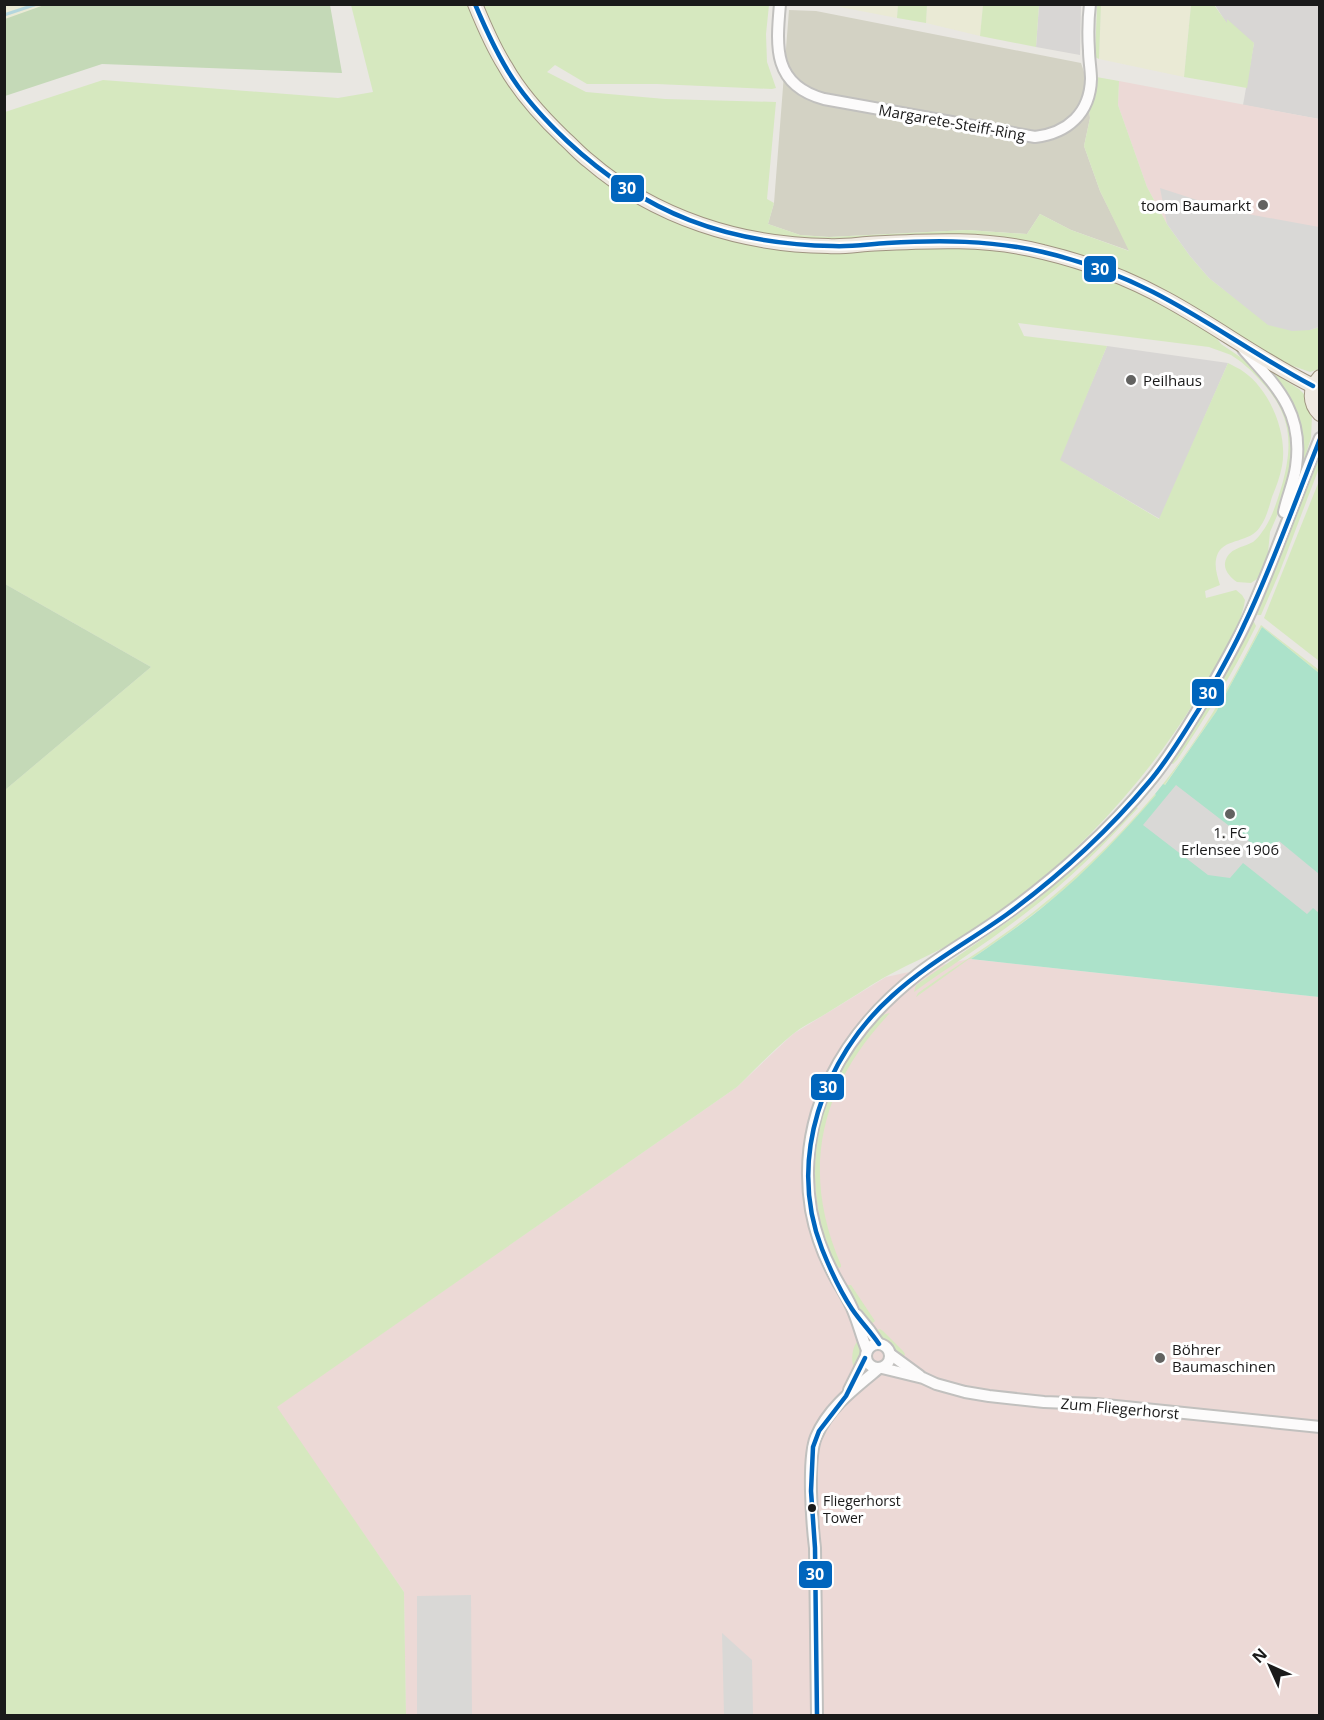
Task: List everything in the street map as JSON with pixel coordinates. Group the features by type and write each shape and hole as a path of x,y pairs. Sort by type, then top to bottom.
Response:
{"main road":[{"path":"475,4 505,67 525,96 552,126 611,178 684,219 732,234 793,246 832,247 968,241 1042,251 1113,274 1165,298 1288,374 1316,382 1311,394 1312,402 1320,414"}],"street":[{"name":"Margarete-Steiff-Ring","path":"780,4 777,41 780,61 790,80 803,91 813,96 1035,137 1054,134 1064,128 1073,122 1085,105 1091,78 1088,37 1090,4"},
{"path":"1236,341 1276,385 1290,408 1297,435 1296,467 1276,548"},
{"path":"880,1369 870,1366 854,1313 829,1265 811,1210 810,1152 815,1120 835,1068 850,1043 879,1008 921,972 1006,915 1040,888 1091,842 1150,781 1180,739 1219,674 1248,616 1320,438"},
{"path":"846,1395 889,1363 890,1354 854,1313"},
{"path":"817,1716 815,1548 812,1527 812,1456 815,1438 824,1422 846,1395 870,1346 879,1344"},
{"name":"Zum Fliegerhorst","path":"890,1354 923,1378 965,1392 1044,1402 1096,1404 1320,1427"},
{"name":"Zum Fliegerhorst","path":"880,1369 923,1378"}],"shaded area":[{"path":"1039,5 1081,5 1080,55 1036,47"},
{"path":"1215,5 1319,5 1319,119 1243,105 1254,43 1227,24"},
{"path":"789,10 816,11 1081,63 1085,75 1090,118 1084,146 1100,191 1130,251 1071,230 1040,214 1027,234 967,230 829,237 800,235 768,224 774,203"},
{"path":"1119,81 1319,119 1319,327 1167,224 1147,187 1118,105"},
{"path":"1160,188 1231,211 1319,227 1319,327 1292,331 1268,325 1209,278 1167,224"},
{"path":"1107,346 1228,363 1160,519 1059,460"},
{"path":"1176,785 1267,855 1279,841 1319,874 1319,913 1313,908 1307,914 1243,863 1230,878 1208,875 1143,825"},
{"path":"969,959 1319,997 1319,1715 406,1715 404,1592 276,1407 737,1087 793,1034 886,977"},
{"path":"471,1595 472,1715 417,1715 417,1596"},
{"path":"722,1633 752,1660 753,1715 724,1715"}],"green space":[{"path":"5,4 47,5 5,19"},
{"path":"47,4 330,5 342,73 102,64 5,96 5,19"},
{"path":"841,4 898,5 897,18 840,7"},
{"path":"351,5 470,5 501,68 608,181 759,246 791,251 832,253 967,247 1039,257 1112,278 1163,303 1214,334 1221,344 1252,365 1274,387 1295,435 1294,466 1283,502 1270,532 1268,553 1262,570 1257,579 1251,583 1237,582 1227,571 1225,563 1227,558 1232,551 1254,541 1266,527 1286,469 1287,428 1284,416 1270,391 1253,372 1238,360 1209,347 1018,323 1024,336 1107,346 1060,460 1159,519 1228,363 1254,380 1275,414 1282,441 1282,466 1266,517 1256,532 1222,548 1216,561 1220,585 1205,591 1206,598 1236,590 1245,600 1243,611 1224,651 1173,735 1124,798 1096,828 1068,856 1006,908 973,931 885,977 797,1031 737,1087 277,1407 404,1592 406,1715 5,1715 5,790 151,667 5,584 5,112 103,80 338,98 373,92"},
{"path":"482,5 769,5 766,34 767,62 776,88 587,84 555,65 547,72 586,92 665,99 776,102 767,199 774,203 768,224 800,235 829,237 967,230 1027,234 1040,214 1071,230 1129,251 1100,191 1084,146 1090,118 1085,75 1119,81 1118,105 1147,187 1167,224 1209,278 1231,295 1310,330 1319,327 1319,369 1310,372 1293,366 1256,347 1173,295 1121,270 1050,247 1006,240 839,242 768,236 716,223 666,204 641,191 595,159 558,124 531,94 511,65"},
{"path":"898,5 927,5 926,23 897,18"},
{"path":"927,5 983,5 980,36 926,23"},
{"path":"983,5 1039,5 1036,47 980,36"},
{"path":"1097,5 1101,5 1099,59 1095,57"},
{"path":"1101,5 1191,5 1184,77 1099,59"},
{"path":"1191,5 1214,5 1227,23 1227,19 1254,43 1247,88 1184,77"},
{"path":"1272,372 1304,394 1312,416 1311,438 1301,470 1300,436 1270,374"},
{"path":"1319,457 1319,468 1280,571 1261,615 1257,615"},
{"path":"1319,481 1319,661 1264,618"},
{"path":"5,584 151,667 5,790"},
{"path":"1254,622 1256,626 1219,694 1177,760 1171,763 1214,695 1251,623"},
{"path":"1261,625 1319,670 1319,673 1262,627 1216,712 1164,786 1163,784 1216,707"},
{"name":"1. FC Erlensee 1906","path":"1262,627 1319,673 1319,997 971,959 1040,910 1078,877 1131,823 1163,784 1165,785 1216,712"},
{"path":"1155,794 1157,795 1118,837 1064,890 1011,931 916,997 918,993 1025,919 1065,886 1103,851"},
{"path":"1136,807 1138,808 1099,849 1042,900 914,992 916,985 1038,899"},
{"path":"890,1013 866,1041 847,1070 833,1100 824,1131 820,1163 822,1196 828,1230 841,1265 839,1268 831,1255 819,1214 815,1161 818,1135 833,1084 845,1061 873,1023 881,1016"},
{"path":"851,1285 875,1321 870,1325 847,1287"},
{"path":"880,1329 903,1351 905,1354 903,1359 874,1331"},
{"path":"859,1340 861,1355 855,1369 852,1354"}],"waterway":[{"path":"4,15 37,4"}],"transit line":[{"name":"30","path":"475,4 507,70 538,112 596,166 657,206 723,231 794,244 840,246 946,241 1004,245 1057,256 1140,285 1313,386"},
{"name":"30","path":"879,1344 852,1309 839,1287 822,1249 812,1215 808,1180 811,1146 818,1112 830,1080 847,1049 868,1021 892,996 919,974 1006,915 1044,885 1099,836 1156,774 1199,709 1239,636 1274,556 1320,439"},
{"name":"30","path":"817,1716 815,1548 811,1491 813,1447 819,1431 846,1396 865,1358"}],"place":[{"name":"toom Baumarkt","path":"1263,205"},
{"name":"Peilhaus","path":"1131,380"},
{"name":"1. FC Erlensee 1906","path":"1230,814"},
{"name":"Böhrer Baumaschinen","path":"1160,1358"},
{"name":"Fliegerhorst Tower","path":"812,1508"}]}
